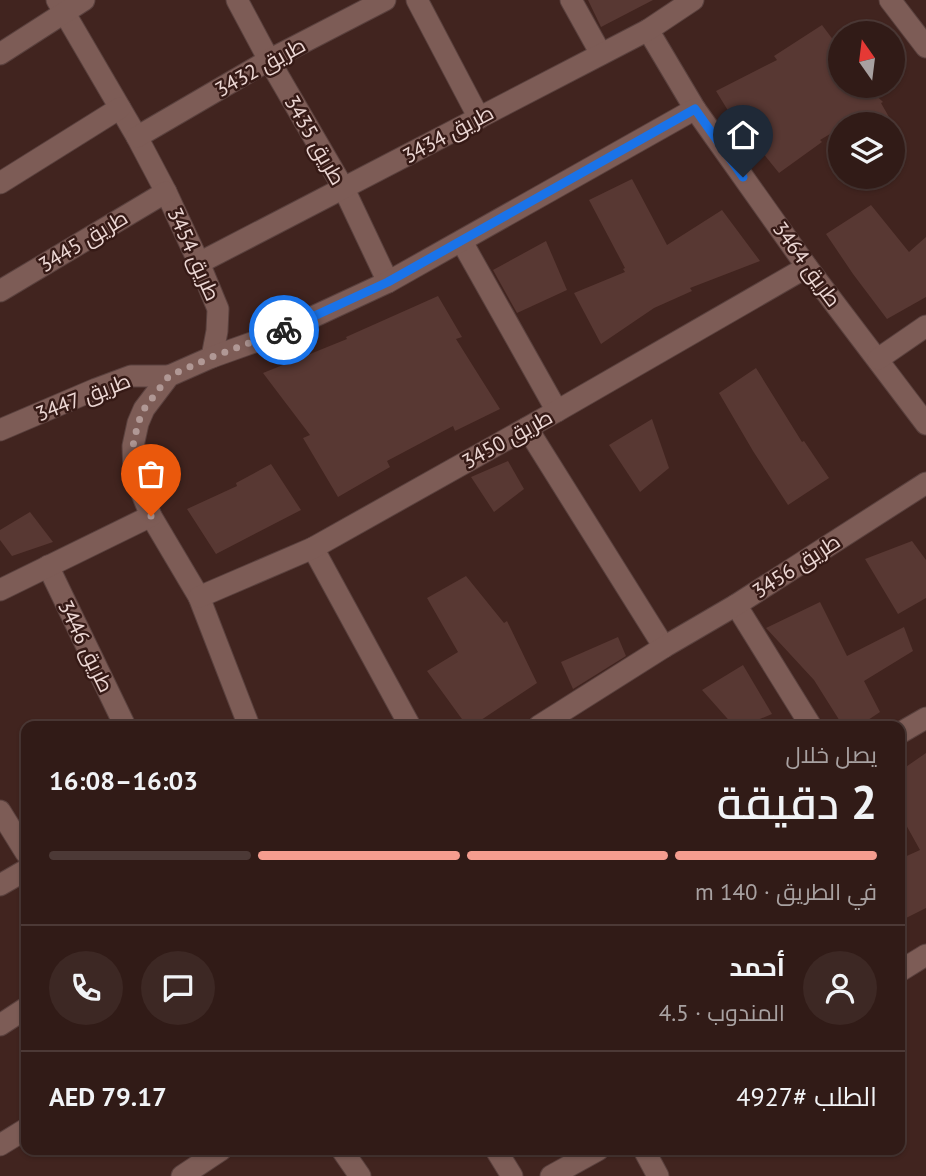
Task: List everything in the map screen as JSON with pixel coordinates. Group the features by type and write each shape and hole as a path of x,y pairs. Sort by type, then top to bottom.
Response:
{"street":[{"path":"0,54 61,6 84,0"},
{"name":"طريق 3435","path":"237,0 344,189 388,282"},
{"name":"طريق 3432","path":"136,137 269,60 385,0"},
{"path":"417,0 479,118"},
{"path":"571,0 601,54"},
{"name":"طريق 3434","path":"200,263 648,30 693,0"},
{"path":"890,0 926,47"},
{"name":"طريق 3454","path":"61,6 166,192 200,263 218,309 218,331 212,357"},
{"name":"طريق 3464","path":"648,30 695,109 807,267 926,424"},
{"path":"0,183 120,108"},
{"path":"247,721 199,597 151,516 134,474 133,446 144,409 169,376 274,335 388,282 695,109"},
{"name":"طريق 3445","path":"0,291 166,192"},
{"path":"462,242 557,411"},
{"name":"طريق 3450","path":"199,597 313,548 807,267"},
{"path":"878,359 926,326"},
{"name":"طريق 3447","path":"0,430 131,376 169,376"},
{"path":"527,428 664,647"},
{"name":"طريق 3456","path":"554,721 664,647 736,605 926,483"},
{"path":"0,590 151,516"},
{"path":"313,548 407,721"},
{"name":"طريق 3446","path":"48,566 123,721"},
{"path":"736,605 808,721"},
{"path":"905,730 926,718"},
{"path":"0,811 21,845"},
{"path":"0,885 21,873"},
{"path":"905,968 926,955"},
{"path":"0,1025 21,1011"},
{"path":"0,1145 21,1132"},
{"path":"185,1175 214,1155"},
{"path":"345,1155 360,1176"},
{"path":"499,1155 512,1176"},
{"path":"551,1176 589,1155"},
{"path":"647,1155 658,1176"}],"building":[{"path":"588,0 653,0 601,27"},
{"path":"822,25 828,33 828,98 879,98 886,112 828,112 828,135 779,173 737,121 735,122 716,91 777,60 774,56"},
{"path":"632,179 667,245 722,210 760,261 690,288 692,291 654,308 601,344 574,293 625,272 625,268 589,200"},
{"path":"871,205 909,252 926,237 926,297 887,319 826,234"},
{"path":"546,241 567,290 517,313 493,270"},
{"path":"438,296 462,337 456,339 500,409 455,431 453,426 387,461 390,467 338,497 303,438 310,435 263,373 347,339 346,337"},
{"path":"756,368 802,442 804,441 829,478 788,505 719,393"},
{"path":"652,419 669,468 640,492 609,445"},
{"path":"508,461 524,489 494,512 471,477"},
{"path":"271,464 301,510 216,554 187,509 237,486 236,483"},
{"path":"30,512 53,542 12,556 0,540 0,530"},
{"path":"912,541 926,560 926,598 898,614 865,559"},
{"path":"466,576 504,623 507,621 537,683 480,721 463,721 427,671 458,652 427,598"},
{"path":"820,602 847,656 904,627 913,651 864,681 880,712 866,721 840,721 814,680 766,628"},
{"path":"618,637 626,656 573,689 561,662"},
{"path":"743,665 772,714 755,721 730,721 702,690"},
{"path":"926,753 926,908 905,918 905,857 920,850 905,823 905,768"}],"way so far":[{"path":"151,516 134,474 133,446 144,409 169,376 284,330"}],"route":[{"path":"284,330 388,282 695,109 743,177"}]}
